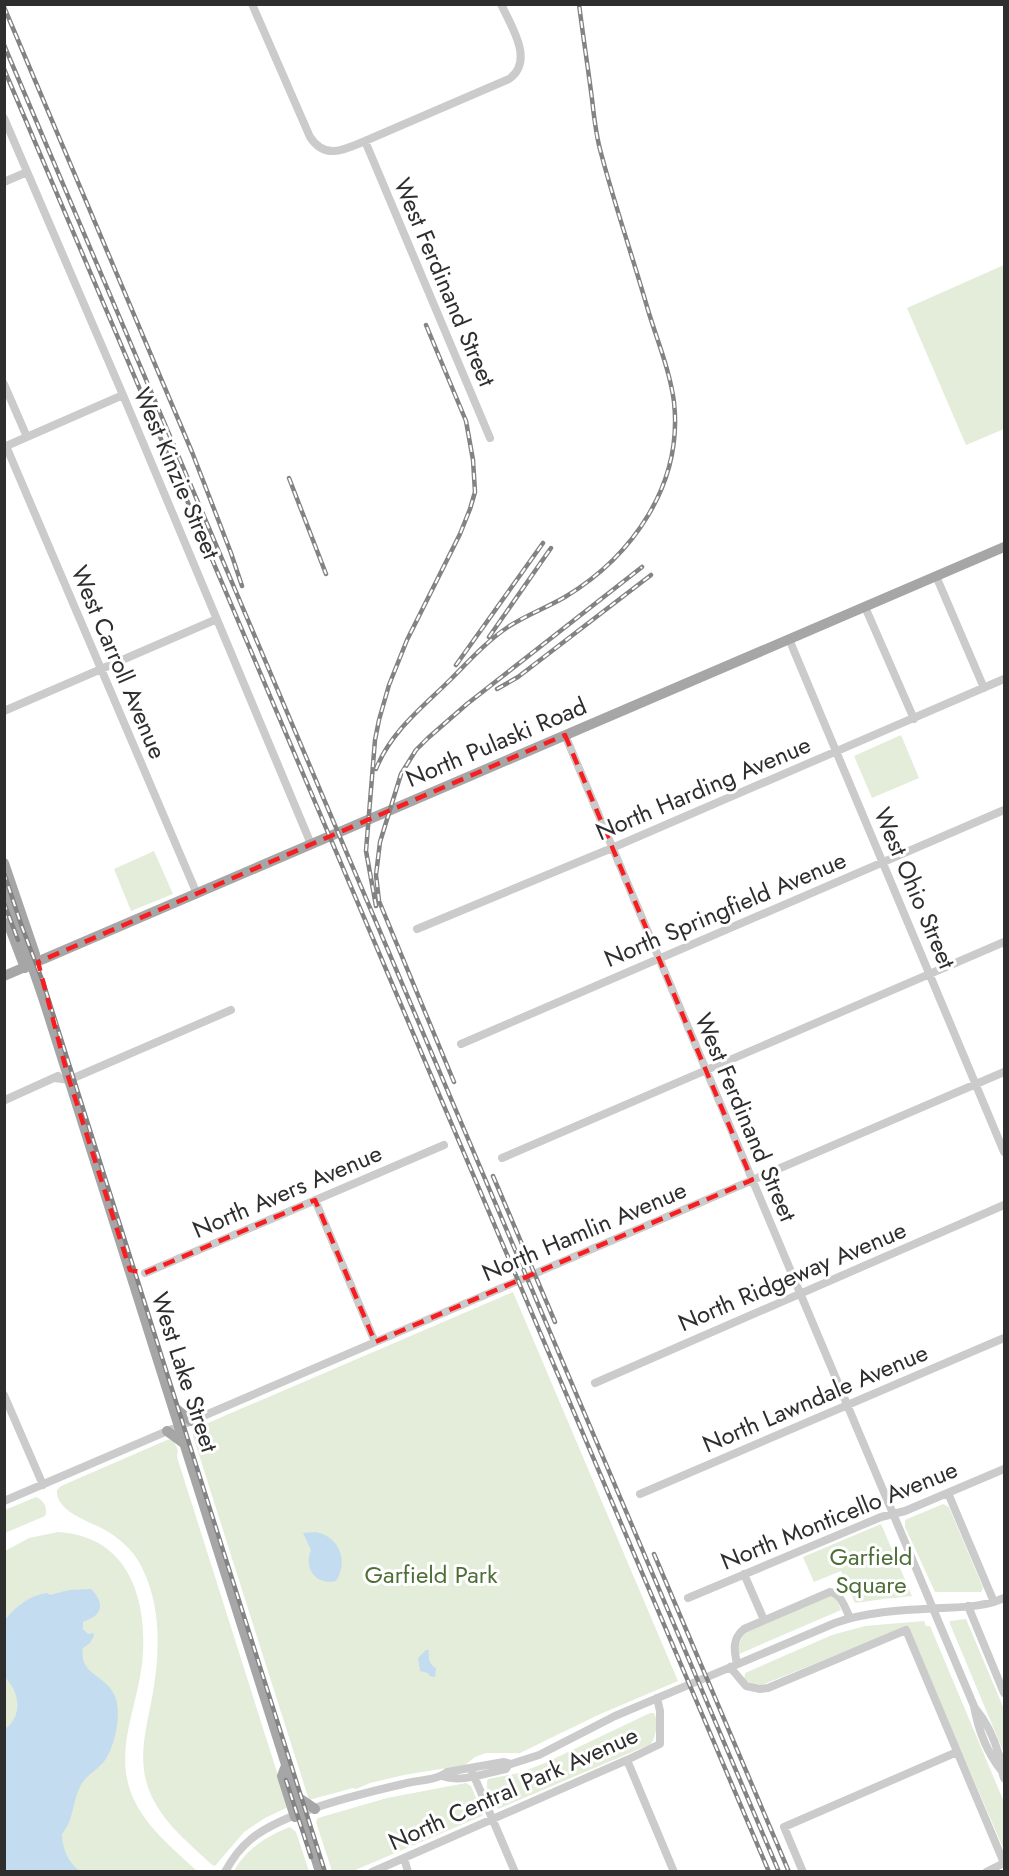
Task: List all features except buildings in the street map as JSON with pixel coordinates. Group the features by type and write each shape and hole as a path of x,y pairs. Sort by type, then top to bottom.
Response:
{"main road":[{"name":"North Pulaski Road","path":"4,976 1005,547"},
{"name":"West Lake Street","path":"4,863 32,965 174,1407 185,1424 186,1445 320,1872"},
{"name":"West Lake Street","path":"4,888 32,965"},
{"name":"West Lake Street","path":"4,911 32,965"},
{"path":"185,1424 201,1474 198,1484"},
{"path":"167,1431 186,1445"},
{"path":"286,1765 282,1776 320,1849 316,1859"}],"street":[{"path":"252,4 310,137 315,146 333,152 365,141 516,74 522,57 501,4"},
{"name":"West Kinzie Street","path":"4,118 311,844"},
{"name":"West Ferdinand Street","path":"365,141 490,438"},
{"path":"4,182 27,172"},
{"path":"4,384 27,437"},
{"path":"5,446 123,395"},
{"name":"West Carroll Avenue","path":"5,446 197,894"},
{"path":"936,576 984,688"},
{"path":"865,607 914,719"},
{"path":"4,711 217,619"},
{"name":"West Ohio Street","path":"789,639 1005,1152"},
{"name":"North Harding Avenue","path":"417,930 1005,679"},
{"name":"West Ferdinand Street","path":"565,735 932,1609 974,1706 984,1718 999,1756 1003,1774"},
{"name":"North Springfield Avenue","path":"461,1044 1005,810"},
{"path":"502,1158 1005,942"},
{"path":"5,1100 55,1078 82,1075 231,1010"},
{"name":"North Hamlin Avenue","path":"4,1501 1005,1072"},
{"name":"North Avers Avenue","path":"135,1284 145,1273 444,1145"},
{"path":"315,1200 375,1342"},
{"name":"North Ridgeway Avenue","path":"595,1383 1005,1205"},
{"path":"130,1270 145,1273"},
{"name":"North Lawndale Avenue","path":"640,1494 1005,1338"},
{"path":"4,1395 43,1485"},
{"name":"North Monticello Avenue","path":"688,1598 881,1517 905,1511 1005,1468"},
{"path":"948,1493 994,1602"},
{"path":"744,1574 764,1620"},
{"path":"850,1618 840,1597 830,1592 764,1620 739,1634 735,1642 734,1665 746,1686 768,1688 906,1630 1005,1863 986,1872"},
{"path":"225,1872 231,1861 252,1839 271,1826 302,1814 406,1783 442,1776 447,1772 473,1772 504,1762 509,1764 539,1755 615,1716 850,1618 880,1612 968,1606 1005,1598"},
{"path":"968,1606 1005,1694"},
{"name":"North Central Park Avenue","path":"372,1872 660,1744 660,1711 657,1698"},
{"path":"803,1872 784,1827 957,1752"},
{"path":"627,1760 674,1872"},
{"path":"473,1772 514,1872"},
{"path":"404,1858 408,1872"}],"highlighted area":[{"path":"565,735 752,1180 375,1342 315,1200 145,1273 130,1270 67,1073 38,962"}],"green space":[{"path":"1004,265 1004,429 966,445 907,308"},
{"path":"901,735 919,778 872,798 854,756"},
{"path":"154,851 173,894 131,911 114,869"},
{"name":"Garfield Park","path":"513,1292 678,1681 598,1715 520,1753 486,1753 475,1757 465,1765 404,1775 309,1800 193,1436 194,1429"},
{"path":"167,1440 173,1440 178,1450 177,1457 288,1807 244,1832 215,1866 188,1843 160,1810 148,1787 144,1772 144,1744 154,1686 158,1641 156,1612 149,1583 130,1549 110,1533 69,1511 58,1498 57,1490 61,1486"},
{"path":"36,1497 45,1505 45,1516 5,1533 5,1510"},
{"name":"Garfield Square","path":"943,1504 949,1507 983,1588 981,1592 935,1592 905,1527 905,1520"},
{"name":"Garfield Square","path":"881,1524 912,1596 855,1603 841,1571 814,1582 803,1557"},
{"path":"58,1532 83,1536 102,1546 118,1559 130,1576 142,1618 143,1641 140,1678 126,1745 126,1773 135,1803 143,1816 152,1828 197,1871 5,1872 5,1551 29,1538"},
{"path":"830,1595 836,1597 841,1610 739,1654 737,1648 745,1632"},
{"path":"966,1619 1004,1709 1004,1753 950,1624 950,1621"},
{"path":"924,1621 926,1626 930,1626 1004,1802 1004,1850 908,1628 903,1628 762,1685 744,1681 745,1673 832,1635 865,1626"},
{"path":"650,1713 656,1716 657,1724 651,1744 498,1809 491,1799 487,1786 488,1779 519,1773 545,1763"},
{"path":"466,1783 471,1786 482,1816 353,1871 332,1871 316,1822 318,1818 387,1798"},
{"path":"290,1827 296,1832 309,1871 234,1871 258,1844"}],"water":[{"path":"315,1532 330,1538 339,1550 342,1565 336,1581 323,1581 317,1578 310,1569 311,1550 303,1533"},
{"path":"91,1589 98,1597 100,1608 95,1616 83,1622 83,1629 88,1634 93,1633 94,1636 83,1648 83,1657 88,1669 110,1687 114,1694 117,1701 118,1720 111,1750 102,1764 82,1783 69,1823 62,1834 66,1855 80,1871 5,1871 5,1729 13,1721 17,1711 17,1700 4,1672 5,1620 18,1606 35,1596"},
{"path":"429,1650 430,1660 436,1668 435,1677 420,1671 418,1658"}],"railway":[{"path":"376,769 382,755 399,731 485,645 515,623 565,597 612,561 632,539 648,515 661,489 670,461 675,432 672,390 599,147 579,4"},
{"path":"4,7 192,452 242,586"},
{"path":"4,45 779,1872"},
{"path":"4,69 769,1872"},
{"path":"376,906 366,851 375,740 379,720 389,685 407,640 460,534 475,492 473,460 466,421 426,325"},
{"path":"289,478 326,574"},
{"path":"456,665 543,543"},
{"path":"489,637 551,548"},
{"path":"454,1082 379,901 376,875 380,842 401,774 416,750 467,704 642,567"},
{"path":"497,689 518,677 651,575"},
{"path":"4,873 43,982 325,1872"},
{"path":"4,903 18,940"},
{"path":"493,1176 555,1322"},
{"path":"654,1554 789,1872"},
{"path":"286,1780 311,1857"}]}
